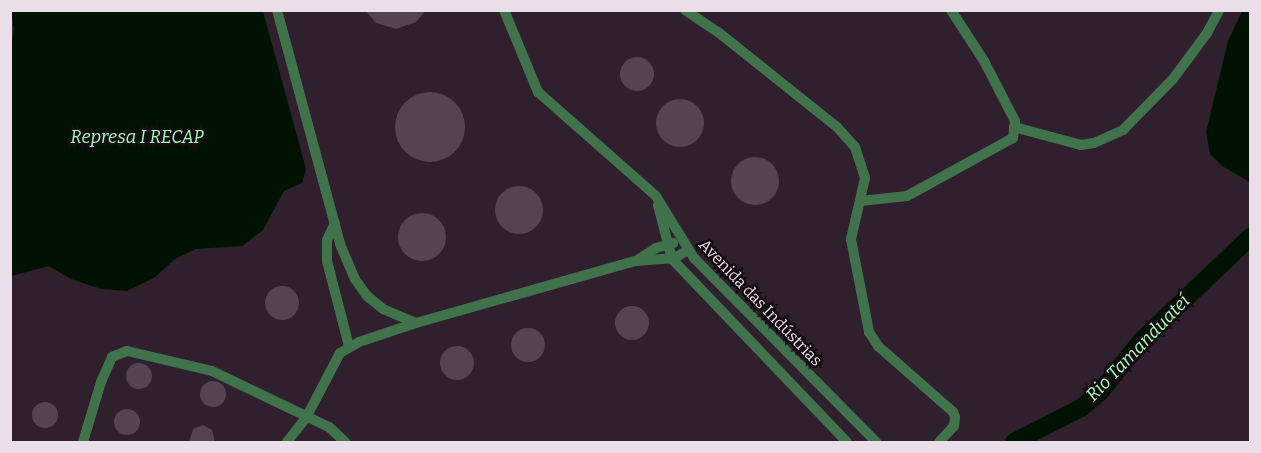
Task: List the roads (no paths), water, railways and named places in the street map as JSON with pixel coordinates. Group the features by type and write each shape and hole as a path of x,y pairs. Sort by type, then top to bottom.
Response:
{"lane":[{"path":"277,10 335,223 355,279 367,296 383,309 416,322"},
{"name":"Avenida das Indústrias","path":"504,10 538,92 656,196 685,246 876,442"},
{"path":"685,10 718,32 837,127 855,147 865,178 851,239 869,332 878,346 953,412 956,417 954,426 939,442"},
{"path":"861,201 907,196 1013,138 1015,121 984,61 951,10"},
{"path":"1014,127 1081,145 1094,143 1123,130 1173,79 1207,33 1219,10"},
{"path":"656,196 672,259"},
{"path":"335,223 327,240 327,261 349,346"},
{"path":"287,442 307,416 334,362 349,346 416,322 635,261 667,244 685,246"},
{"path":"635,261 672,259 685,246"},
{"name":"Avenida das Indústrias","path":"672,259 847,442"},
{"path":"83,442 101,382 112,357 127,351 212,371 329,427 345,442"}],"water":[{"name":"Represa I RECAP","path":"11,10 263,11 306,169 302,183 284,191 263,230 242,246 196,249 175,259 154,278 127,291 101,289 71,279 49,266 11,276 10,54 14,29"},
{"path":"1242,11 1250,11 1250,182 1222,166 1210,154 1206,132 1228,41"}],"waterway":[{"name":"Rio Tamanduateí","path":"1014,442 1081,408 1100,392 1142,340 1250,237"}]}
